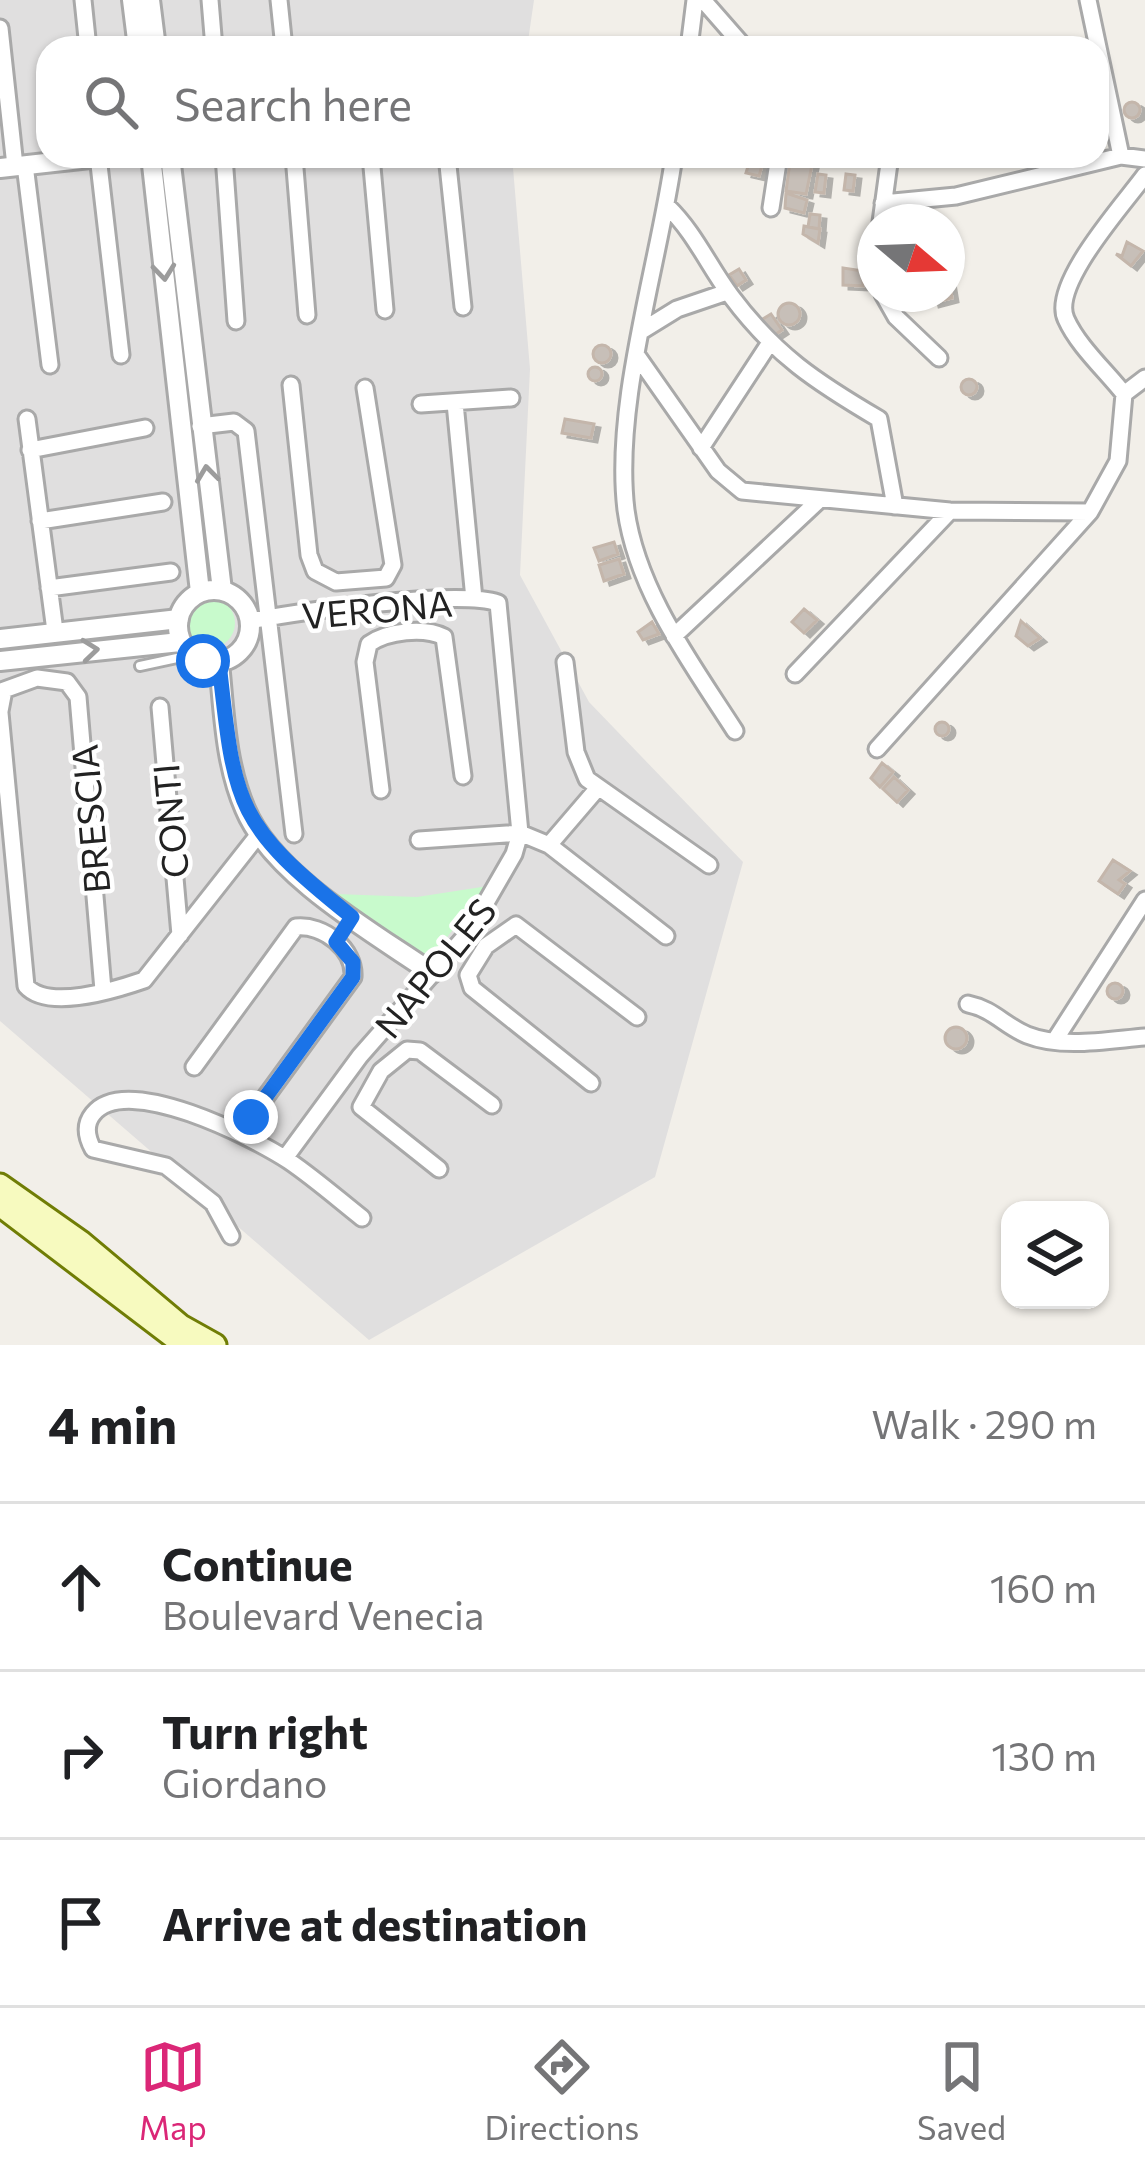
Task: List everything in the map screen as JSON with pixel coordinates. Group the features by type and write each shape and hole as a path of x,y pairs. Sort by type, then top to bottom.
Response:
{"main road":[{"path":"0,1185 81,1241 181,1326 215,1345"},
{"path":"0,1205 184,1345"}],"street":[{"path":"83,0 87,36"},
{"path":"132,0 136,36"},
{"path":"150,0 154,36"},
{"path":"210,0 213,36"},
{"path":"279,0 283,36"},
{"path":"692,36 699,0"},
{"path":"699,0 734,36"},
{"path":"1088,0 1096,36"},
{"path":"0,28 13,166 50,365"},
{"path":"1109,99 1121,156"},
{"path":"1109,159 1145,160"},
{"path":"99,168 121,355"},
{"path":"152,168 200,592"},
{"path":"171,168 222,590"},
{"path":"225,168 236,321"},
{"path":"295,168 308,315"},
{"path":"372,168 385,310"},
{"path":"448,168 463,307"},
{"path":"672,168 638,357 626,510 641,566 674,636 735,731"},
{"path":"771,208 777,168"},
{"path":"888,168 883,203 956,196 1072,168"},
{"path":"877,749 1090,512 1118,461 1137,387 1065,318 1063,301 1068,280 1145,175"},
{"path":"667,206 692,229 727,292 769,344 799,371 879,419 895,506"},
{"path":"643,330 676,309 727,292"},
{"path":"894,312 940,358"},
{"path":"701,448 769,344"},
{"path":"638,357 701,448 742,490 817,502 950,511 1090,512"},
{"path":"291,386 312,563 326,580 357,581 386,578 393,565 365,388"},
{"path":"421,404 511,398"},
{"path":"454,403 475,599"},
{"path":"28,419 55,631"},
{"path":"200,426 234,422 246,431 258,619 294,835"},
{"path":"31,450 145,428"},
{"path":"40,521 163,502"},
{"path":"674,636 817,502"},
{"path":"795,674 950,511"},
{"path":"49,588 171,572"},
{"path":"357,581 359,608"},
{"path":"186,649 179,619 185,604 200,592 222,590 258,619"},
{"name":"VERONA","path":"258,619 475,599 492,601 500,609"},
{"path":"400,604 404,633"},
{"name":"NAPOLES","path":"285,1158 360,1056 470,932 499,887 520,833 500,609"},
{"path":"0,640 179,619"},
{"path":"219,663 246,644 258,619"},
{"path":"381,790 365,653 374,639 404,633 432,632 448,644 464,776"},
{"path":"0,661 186,649 219,663"},
{"path":"0,712 4,690 38,678 34,656"},
{"path":"565,662 580,767 597,789 709,865"},
{"path":"219,663 231,764 259,834 352,917 432,974"},
{"name":"BRESCIA","path":"38,678 67,682 78,697 103,990"},
{"name":"CONTI","path":"160,707 180,935"},
{"name":"CONTI","path":"0,712 26,986 43,997 144,980 259,834"},
{"path":"549,845 597,789"},
{"path":"419,840 520,833 549,845 666,936"},
{"path":"1055,1040 1145,900"},
{"path":"336,942 352,917"},
{"path":"591,1083 472,988 468,975 486,946 516,926 637,1017"},
{"path":"194,1067 296,928 311,927 336,942 353,962 353,977 251,1117"},
{"path":"470,932 486,946"},
{"path":"968,1004 986,1007 1026,1035 1055,1040 1145,1037"},
{"path":"440,1169 362,1107 381,1071 413,1049 492,1105"},
{"path":"360,1056 381,1071"},
{"path":"231,1236 213,1203 166,1166 93,1149 87,1126 93,1114 122,1100 148,1099 285,1158 362,1218"}],"lane":[{"path":"140,666 186,649"}],"shaded area":[{"path":"0,0 534,0 529,36 36,36 36,168 513,168 530,369 520,575 589,702 743,862 655,1177 369,1340 0,1021"}],"green space":[{"path":"210,598 227,606 235,623 227,640 210,648 193,640 185,623 193,606"},
{"path":"488,886 428,961 336,894 417,897"}],"building":[{"path":"1132,102 1140,110 1132,118 1124,110"},
{"path":"748,168 761,168 759,176 746,173"},
{"path":"789,168 811,168 806,194 786,191"},
{"path":"818,174 826,175 824,193 815,192"},
{"path":"846,174 855,175 853,191 844,190"},
{"path":"786,193 807,200 804,213 785,208"},
{"path":"810,214 820,215 819,229 808,227"},
{"path":"804,226 820,229 818,243 803,234"},
{"path":"1127,242 1143,251 1131,266 1116,254 1122,256"},
{"path":"843,268 857,270 857,286 843,285"},
{"path":"739,269 746,280 737,286 729,275"},
{"path":"789,303 800,314 789,325 778,314"},
{"path":"771,314 782,330 770,338 758,322"},
{"path":"602,345 611,354 602,363 593,354"},
{"path":"595,367 602,374 595,381 588,374"},
{"path":"969,379 977,387 969,395 961,387"},
{"path":"565,419 594,424 591,438 562,433"},
{"path":"614,542 618,554 599,561 594,548"},
{"path":"619,559 624,574 604,581 599,565"},
{"path":"804,609 817,620 804,633 792,622"},
{"path":"1021,621 1040,638 1028,646 1016,636"},
{"path":"652,622 659,634 643,640 638,632"},
{"path":"942,722 949,729 942,736 935,729"},
{"path":"882,763 893,772 880,787 871,778"},
{"path":"894,777 908,790 897,802 883,789"},
{"path":"1113,860 1130,871 1119,880 1125,884 1118,894 1099,881"},
{"path":"1115,983 1123,991 1115,999 1107,991"},
{"path":"956,1027 967,1038 956,1049 945,1038"}],"route":[{"path":"203,661 219,663 231,764 259,834 285,863 352,917 336,942 353,962 353,977 251,1117"}]}
